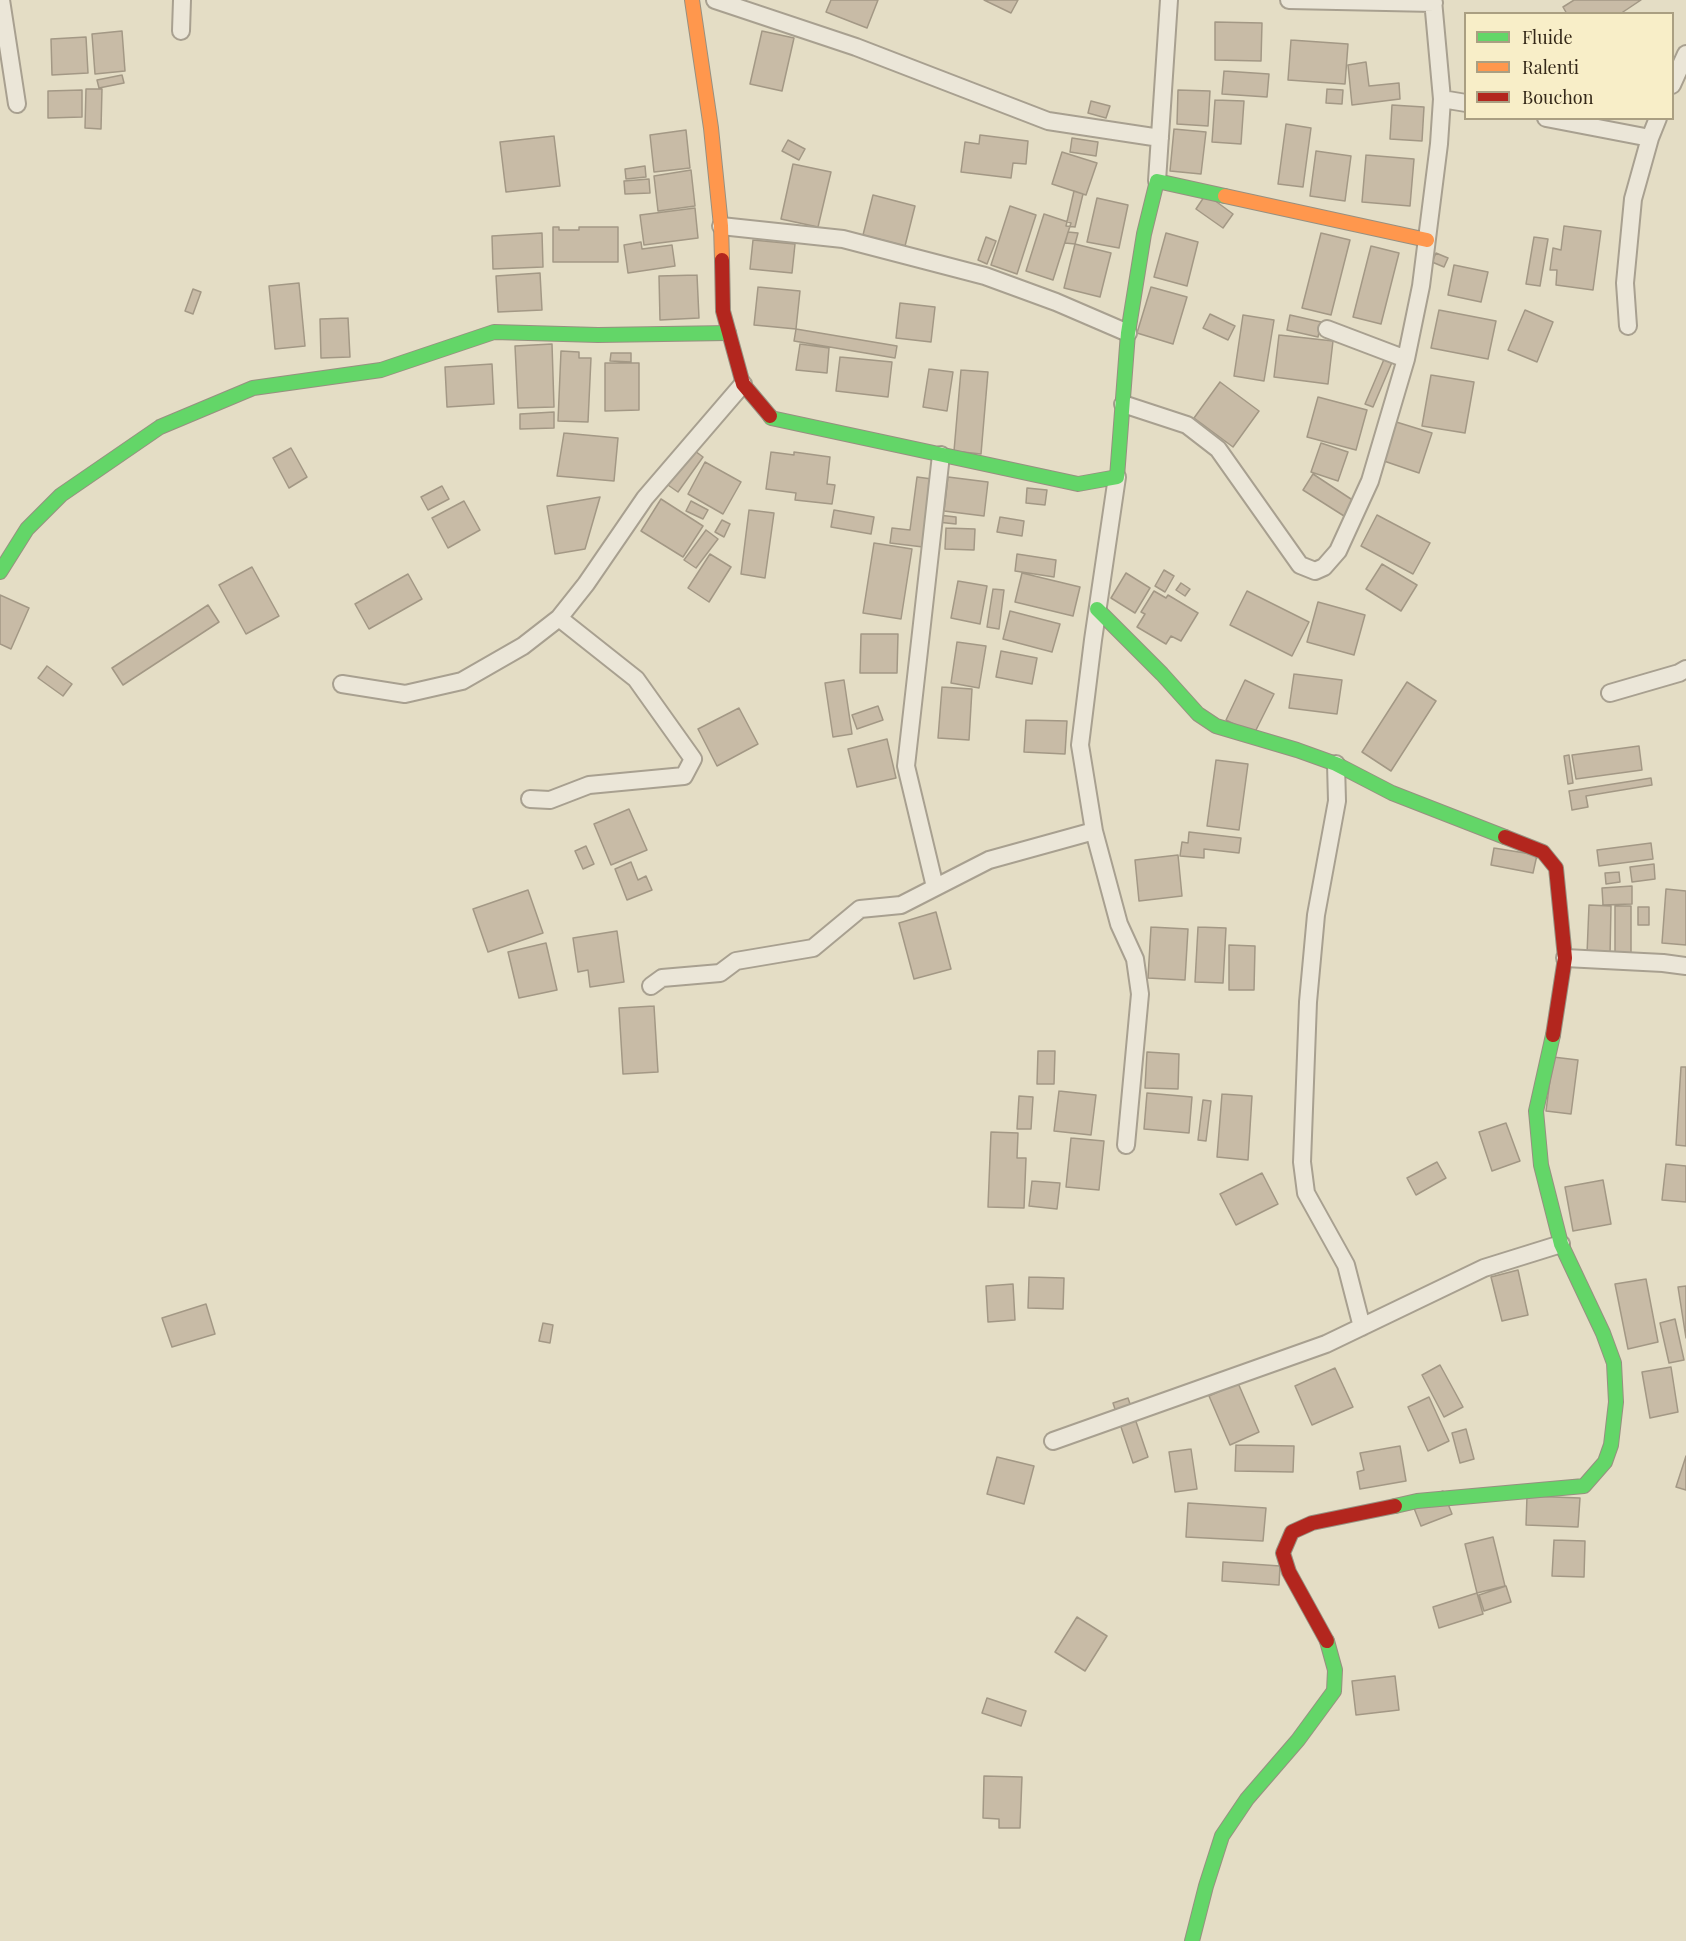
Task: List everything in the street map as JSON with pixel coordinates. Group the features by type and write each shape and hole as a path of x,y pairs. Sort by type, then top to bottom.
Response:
{"street":[{"path":"1,0 16,104"},
{"path":"181,31 182,0"},
{"path":"692,0 711,128 720,226 723,311 743,384 771,418 1078,484 1117,477"},
{"path":"715,0 856,47 1048,121 1160,138"},
{"path":"1126,1145 1140,994 1135,959 1119,924 1094,831 1080,745 1117,477 1128,333 1144,234 1157,181 1169,0"},
{"path":"1123,404 1187,425 1218,449 1299,566 1316,571 1324,567 1338,551 1367,490 1406,359 1421,286 1439,144 1442,99 1433,1 1289,0"},
{"path":"1674,81 1686,54"},
{"path":"1442,99 1464,104"},
{"path":"1556,120 1650,138"},
{"path":"1628,326 1625,283 1633,199 1657,120"},
{"path":"1157,181 1427,240"},
{"path":"720,226 843,239 986,276 1056,302 1128,333"},
{"path":"1327,329 1406,359"},
{"path":"0,572 27,529 62,495 160,427 253,388 381,370 494,332 598,335 729,333"},
{"path":"342,684 405,694 462,681 523,646 559,618 586,584 645,498 743,384"},
{"path":"935,887 906,766 941,455"},
{"path":"1097,609 1198,714 1216,726 1336,764 1392,793 1543,852 1556,868 1565,957 1555,1025 1536,1111 1541,1165 1561,1244 1603,1333 1614,1363 1616,1402 1611,1445 1605,1462 1584,1486 1417,1502 1312,1523 1292,1532 1283,1553 1289,1572 1327,1641 1335,1670 1334,1691 1298,1740 1247,1799 1222,1836 1192,1941"},
{"path":"530,799 550,800 590,785 684,776 693,759 636,679 559,618"},
{"path":"1610,693 1686,669"},
{"path":"1336,764 1337,801 1316,915 1308,1002 1302,1162 1306,1193 1346,1265 1362,1327"},
{"path":"651,986 662,978 720,973 736,960 813,948 860,909 901,904 989,860 1094,831"},
{"path":"1565,957 1686,966"},
{"path":"1053,1441 1326,1344 1484,1268 1561,1244"}],"building":[{"path":"831,0 878,0 867,28 826,12"},
{"path":"984,0 1018,0 1011,13"},
{"path":"1574,0 1641,0 1623,12 1566,12 1563,7"},
{"path":"1215,22 1262,23 1261,61 1215,60"},
{"path":"122,31 125,71 95,74 92,34"},
{"path":"762,31 794,38 782,91 750,84"},
{"path":"86,37 88,73 52,75 51,39"},
{"path":"1291,40 1348,44 1345,84 1288,80"},
{"path":"1366,62 1369,86 1399,83 1400,99 1352,105 1348,65"},
{"path":"1224,71 1269,74 1267,97 1222,94"},
{"path":"122,75 124,83 99,88 97,80"},
{"path":"86,89 102,89 101,129 85,128"},
{"path":"1327,89 1343,90 1342,104 1326,103"},
{"path":"82,90 82,117 48,118 48,91"},
{"path":"1178,90 1210,91 1208,126 1177,124"},
{"path":"1215,100 1244,101 1241,144 1212,142"},
{"path":"1091,101 1110,106 1106,118 1088,113"},
{"path":"1392,105 1424,107 1422,141 1390,139"},
{"path":"1286,124 1311,128 1303,187 1278,184"},
{"path":"1174,129 1206,132 1201,174 1170,171"},
{"path":"686,130 690,168 654,172 650,135"},
{"path":"980,135 1028,141 1026,164 1013,163 1011,178 961,172 965,142 979,144"},
{"path":"554,136 560,186 506,192 500,142"},
{"path":"1072,138 1098,142 1096,156 1070,152"},
{"path":"788,140 805,149 799,160 782,151"},
{"path":"1316,151 1351,156 1345,201 1310,196"},
{"path":"1062,152 1097,163 1086,195 1052,184"},
{"path":"1366,155 1414,159 1410,206 1362,202"},
{"path":"793,164 831,172 818,227 781,219"},
{"path":"645,166 646,177 626,179 625,169"},
{"path":"691,170 695,206 658,211 654,176"},
{"path":"649,179 650,193 625,194 624,181"},
{"path":"1074,191 1083,194 1075,227 1066,226"},
{"path":"1206,194 1233,214 1223,228 1196,209"},
{"path":"873,195 915,206 905,246 863,235"},
{"path":"1097,198 1128,205 1119,248 1087,242"},
{"path":"1010,206 1036,215 1017,274 991,265"},
{"path":"695,208 698,238 644,245 640,215"},
{"path":"1044,214 1071,223 1053,280 1026,271"},
{"path":"1564,226 1601,231 1593,290 1556,285 1557,270 1550,270 1553,248 1561,250"},
{"path":"553,227 559,227 559,230 579,230 579,227 618,227 618,262 553,262"},
{"path":"1068,232 1078,233 1075,244 1065,243"},
{"path":"542,233 543,267 493,269 492,236"},
{"path":"1166,233 1198,242 1187,286 1154,277"},
{"path":"1321,233 1350,240 1331,315 1302,308"},
{"path":"986,237 996,241 987,264 978,260"},
{"path":"1534,237 1548,239 1540,286 1526,284"},
{"path":"753,240 795,244 792,273 750,269"},
{"path":"641,242 642,249 672,245 675,266 628,273 624,245"},
{"path":"1075,244 1111,253 1100,297 1064,288"},
{"path":"1371,246 1399,253 1381,324 1353,317"},
{"path":"1436,253 1448,258 1444,267 1432,262"},
{"path":"1454,265 1488,272 1481,302 1448,295"},
{"path":"540,273 542,310 498,312 496,276"},
{"path":"697,275 699,318 660,320 659,276"},
{"path":"299,283 305,346 275,349 269,286"},
{"path":"758,287 800,291 796,329 754,325"},
{"path":"1151,287 1187,297 1173,344 1137,333"},
{"path":"193,289 201,292 193,314 185,311"},
{"path":"900,303 935,307 931,342 896,338"},
{"path":"1439,310 1496,321 1488,359 1431,348"},
{"path":"1525,310 1553,322 1537,362 1508,350"},
{"path":"1210,314 1235,326 1228,340 1203,328"},
{"path":"1243,315 1274,320 1264,381 1234,376"},
{"path":"1290,315 1321,322 1318,337 1287,330"},
{"path":"348,318 350,357 321,358 320,319"},
{"path":"796,329 897,346 895,358 794,341"},
{"path":"1279,335 1333,341 1328,384 1274,377"},
{"path":"552,344 554,407 518,408 515,346"},
{"path":"800,344 829,348 827,373 796,370"},
{"path":"561,351 579,352 579,358 591,358 588,422 558,421"},
{"path":"611,353 631,353 631,362 610,361"},
{"path":"840,357 892,362 888,397 836,391"},
{"path":"1385,357 1393,360 1373,407 1365,404"},
{"path":"605,363 639,363 639,410 605,411"},
{"path":"492,364 494,404 447,407 445,367"},
{"path":"929,369 953,372 947,411 923,407"},
{"path":"961,370 988,372 981,454 954,451"},
{"path":"1431,375 1474,382 1465,433 1422,426"},
{"path":"1220,382 1259,411 1233,447 1194,418"},
{"path":"1318,397 1367,410 1356,450 1307,437"},
{"path":"554,412 554,428 520,429 520,414"},
{"path":"1393,421 1432,433 1419,473 1381,460"},
{"path":"564,433 618,438 614,481 557,476"},
{"path":"1321,443 1348,452 1338,481 1311,472"},
{"path":"291,448 307,477 289,488 273,458"},
{"path":"691,448 703,457 678,492 665,483"},
{"path":"771,452 794,455 794,452 830,457 827,484 835,485 832,504 795,500 796,493 766,489"},
{"path":"705,462 741,482 723,514 688,494"},
{"path":"1313,474 1354,501 1344,516 1303,490"},
{"path":"917,477 932,479 923,547 890,543 892,528 910,530"},
{"path":"948,477 988,482 984,516 944,511"},
{"path":"442,486 449,499 428,510 421,497"},
{"path":"1027,488 1047,490 1045,505 1026,503"},
{"path":"600,497 585,549 555,554 547,506"},
{"path":"661,499 703,526 683,557 641,531"},
{"path":"464,501 480,530 448,548 432,518"},
{"path":"691,501 708,510 703,519 686,511"},
{"path":"749,510 774,513 765,578 741,574"},
{"path":"834,510 874,517 871,534 831,527"},
{"path":"938,515 956,517 956,524 937,522"},
{"path":"1377,515 1430,543 1413,574 1361,546"},
{"path":"1000,517 1024,521 1022,536 997,532"},
{"path":"722,520 730,524 724,537 715,532"},
{"path":"946,528 975,529 974,550 945,549"},
{"path":"706,530 718,539 696,568 684,560"},
{"path":"874,543 912,549 901,619 863,613"},
{"path":"710,554 731,567 709,602 688,588"},
{"path":"1017,554 1056,560 1054,577 1015,571"},
{"path":"1382,564 1417,585 1401,611 1366,589"},
{"path":"252,567 279,616 246,634 219,585"},
{"path":"1164,570 1174,576 1165,592 1155,586"},
{"path":"1022,573 1080,587 1073,616 1015,602"},
{"path":"1126,573 1150,588 1135,613 1111,598"},
{"path":"408,574 422,599 369,629 355,604"},
{"path":"958,581 987,586 980,624 951,618"},
{"path":"1181,583 1190,589 1185,596 1176,590"},
{"path":"993,589 1004,590 999,629 987,627"},
{"path":"1154,591 1166,598 1168,595 1198,613 1181,641 1171,636 1166,644 1137,627 1145,614 1141,612"},
{"path":"1247,591 1309,622 1292,656 1230,625"},
{"path":"0,595 29,608 11,649 0,644"},
{"path":"1318,602 1365,615 1354,655 1307,642"},
{"path":"208,605 219,622 123,685 112,668"},
{"path":"1010,611 1060,624 1052,652 1003,639"},
{"path":"861,634 898,634 897,673 860,673"},
{"path":"957,642 986,646 979,688 951,683"},
{"path":"1001,651 1037,658 1032,684 996,677"},
{"path":"47,666 72,684 63,696 38,678"},
{"path":"1294,674 1342,680 1337,714 1289,708"},
{"path":"844,680 852,734 833,737 825,683"},
{"path":"1245,680 1274,694 1254,734 1226,720"},
{"path":"1407,682 1436,701 1391,771 1362,752"},
{"path":"942,687 972,689 969,740 938,738"},
{"path":"878,706 883,720 857,729 852,715"},
{"path":"739,708 758,744 717,766 698,729"},
{"path":"1026,720 1067,721 1065,754 1024,752"},
{"path":"887,739 896,778 857,787 848,749"},
{"path":"1639,746 1642,770 1576,779 1572,755"},
{"path":"1569,755 1573,783 1568,784 1564,756"},
{"path":"1216,760 1248,764 1239,830 1207,826"},
{"path":"1651,778 1652,785 1586,796 1588,807 1572,810 1569,791"},
{"path":"629,809 647,850 611,865 594,824"},
{"path":"1189,832 1241,838 1239,853 1204,849 1204,858 1180,856 1182,842 1188,843"},
{"path":"1651,843 1653,859 1599,866 1597,850"},
{"path":"586,846 594,864 583,869 575,851"},
{"path":"1494,848 1537,855 1533,873 1491,865"},
{"path":"1178,855 1182,896 1139,901 1135,860"},
{"path":"631,862 638,880 646,876 652,890 627,900 615,869"},
{"path":"1654,864 1655,879 1632,882 1630,867"},
{"path":"1619,872 1620,882 1606,884 1605,873"},
{"path":"1632,886 1632,904 1603,905 1602,888"},
{"path":"1666,889 1686,891 1686,945 1662,943"},
{"path":"528,890 543,933 488,952 473,909"},
{"path":"1589,905 1611,906 1610,955 1587,954"},
{"path":"1615,906 1631,906 1631,954 1615,954"},
{"path":"1638,907 1649,907 1649,925 1638,925"},
{"path":"936,912 951,969 914,979 899,923"},
{"path":"1151,927 1188,929 1185,980 1148,978"},
{"path":"1198,927 1226,928 1223,983 1195,982"},
{"path":"617,931 624,982 590,987 588,970 578,972 573,938"},
{"path":"546,943 557,990 519,998 508,952"},
{"path":"1229,945 1255,946 1254,990 1229,990"},
{"path":"654,1006 658,1072 623,1074 619,1008"},
{"path":"1038,1051 1055,1051 1054,1084 1037,1084"},
{"path":"1147,1052 1179,1054 1178,1089 1145,1088"},
{"path":"1553,1057 1578,1060 1571,1114 1546,1111"},
{"path":"1681,1067 1686,1067 1686,1146 1676,1145"},
{"path":"1059,1091 1096,1095 1091,1135 1054,1131"},
{"path":"1147,1093 1192,1097 1189,1133 1144,1129"},
{"path":"1222,1094 1252,1096 1248,1160 1217,1157"},
{"path":"1019,1096 1033,1097 1031,1129 1017,1129"},
{"path":"1203,1100 1211,1101 1206,1141 1198,1140"},
{"path":"1506,1123 1520,1161 1492,1171 1479,1132"},
{"path":"991,1132 1018,1133 1017,1158 1026,1158 1024,1208 988,1207"},
{"path":"1071,1138 1104,1141 1099,1190 1066,1187"},
{"path":"1437,1162 1446,1178 1416,1195 1407,1178"},
{"path":"1666,1164 1686,1166 1686,1202 1662,1200"},
{"path":"1262,1173 1278,1204 1236,1225 1220,1194"},
{"path":"1603,1180 1611,1224 1573,1231 1565,1187"},
{"path":"1032,1181 1060,1183 1057,1209 1029,1206"},
{"path":"1518,1270 1528,1315 1502,1321 1491,1277"},
{"path":"1029,1277 1064,1278 1063,1309 1028,1308"},
{"path":"1646,1279 1658,1342 1628,1349 1615,1284"},
{"path":"1013,1284 1015,1320 988,1322 986,1286"},
{"path":"1686,1286 1686,1338 1678,1287"},
{"path":"206,1304 215,1334 172,1347 162,1318"},
{"path":"1675,1319 1684,1360 1669,1363 1660,1323"},
{"path":"543,1323 553,1325 550,1343 539,1341"},
{"path":"1440,1365 1463,1407 1444,1417 1422,1375"},
{"path":"1671,1367 1678,1412 1650,1418 1642,1372"},
{"path":"1335,1368 1353,1407 1312,1425 1295,1386"},
{"path":"1238,1383 1259,1432 1230,1445 1209,1396"},
{"path":"1429,1397 1449,1441 1428,1451 1408,1407"},
{"path":"1128,1398 1148,1457 1133,1463 1113,1403"},
{"path":"1466,1429 1474,1459 1460,1463 1452,1433"},
{"path":"1236,1445 1294,1446 1293,1472 1235,1471"},
{"path":"1400,1446 1406,1481 1360,1489 1357,1472 1364,1470 1360,1453"},
{"path":"1191,1449 1197,1489 1175,1492 1169,1452"},
{"path":"1686,1456 1686,1490 1676,1487"},
{"path":"997,1457 1034,1466 1024,1504 987,1494"},
{"path":"1443,1491 1452,1514 1421,1526 1412,1503"},
{"path":"1527,1496 1580,1498 1578,1527 1526,1525"},
{"path":"1188,1503 1266,1508 1263,1541 1186,1537"},
{"path":"1493,1537 1505,1586 1477,1593 1465,1544"},
{"path":"1554,1540 1585,1541 1584,1577 1552,1576"},
{"path":"1223,1562 1280,1566 1279,1585 1222,1581"},
{"path":"1506,1586 1511,1602 1484,1611 1479,1595"},
{"path":"1477,1593 1483,1614 1439,1628 1433,1607"},
{"path":"1077,1617 1107,1636 1085,1671 1055,1652"},
{"path":"1395,1676 1399,1710 1356,1715 1352,1681"},
{"path":"987,1698 1026,1711 1021,1726 982,1713"},
{"path":"984,1776 1022,1777 1020,1828 999,1828 999,1819 983,1818"}],"traffic: fast":[{"path":"770,416 1078,484 1117,477 1128,333 1144,234 1157,181 1225,196"},
{"path":"0,572 27,529 61,495 160,427 253,388 381,370 494,332 598,335 729,333"},
{"path":"1097,609 1198,714 1216,726 1336,764 1392,793 1505,837"},
{"path":"1395,1506 1417,1501 1584,1486 1605,1462 1611,1445 1616,1402 1614,1363 1603,1333 1561,1244 1541,1165 1536,1111 1553,1035"},
{"path":"1192,1941 1222,1836 1247,1799 1298,1740 1334,1691 1335,1670 1327,1641"}],"traffic: slow":[{"path":"692,0 711,128 721,226 722,260"},
{"path":"1225,196 1427,240"}],"traffic: jam":[{"path":"722,260 723,311 743,384 770,416"},
{"path":"1505,837 1543,852 1556,868 1565,958 1553,1035"},
{"path":"1327,1641 1289,1572 1283,1553 1292,1532 1312,1523 1395,1506"}]}
